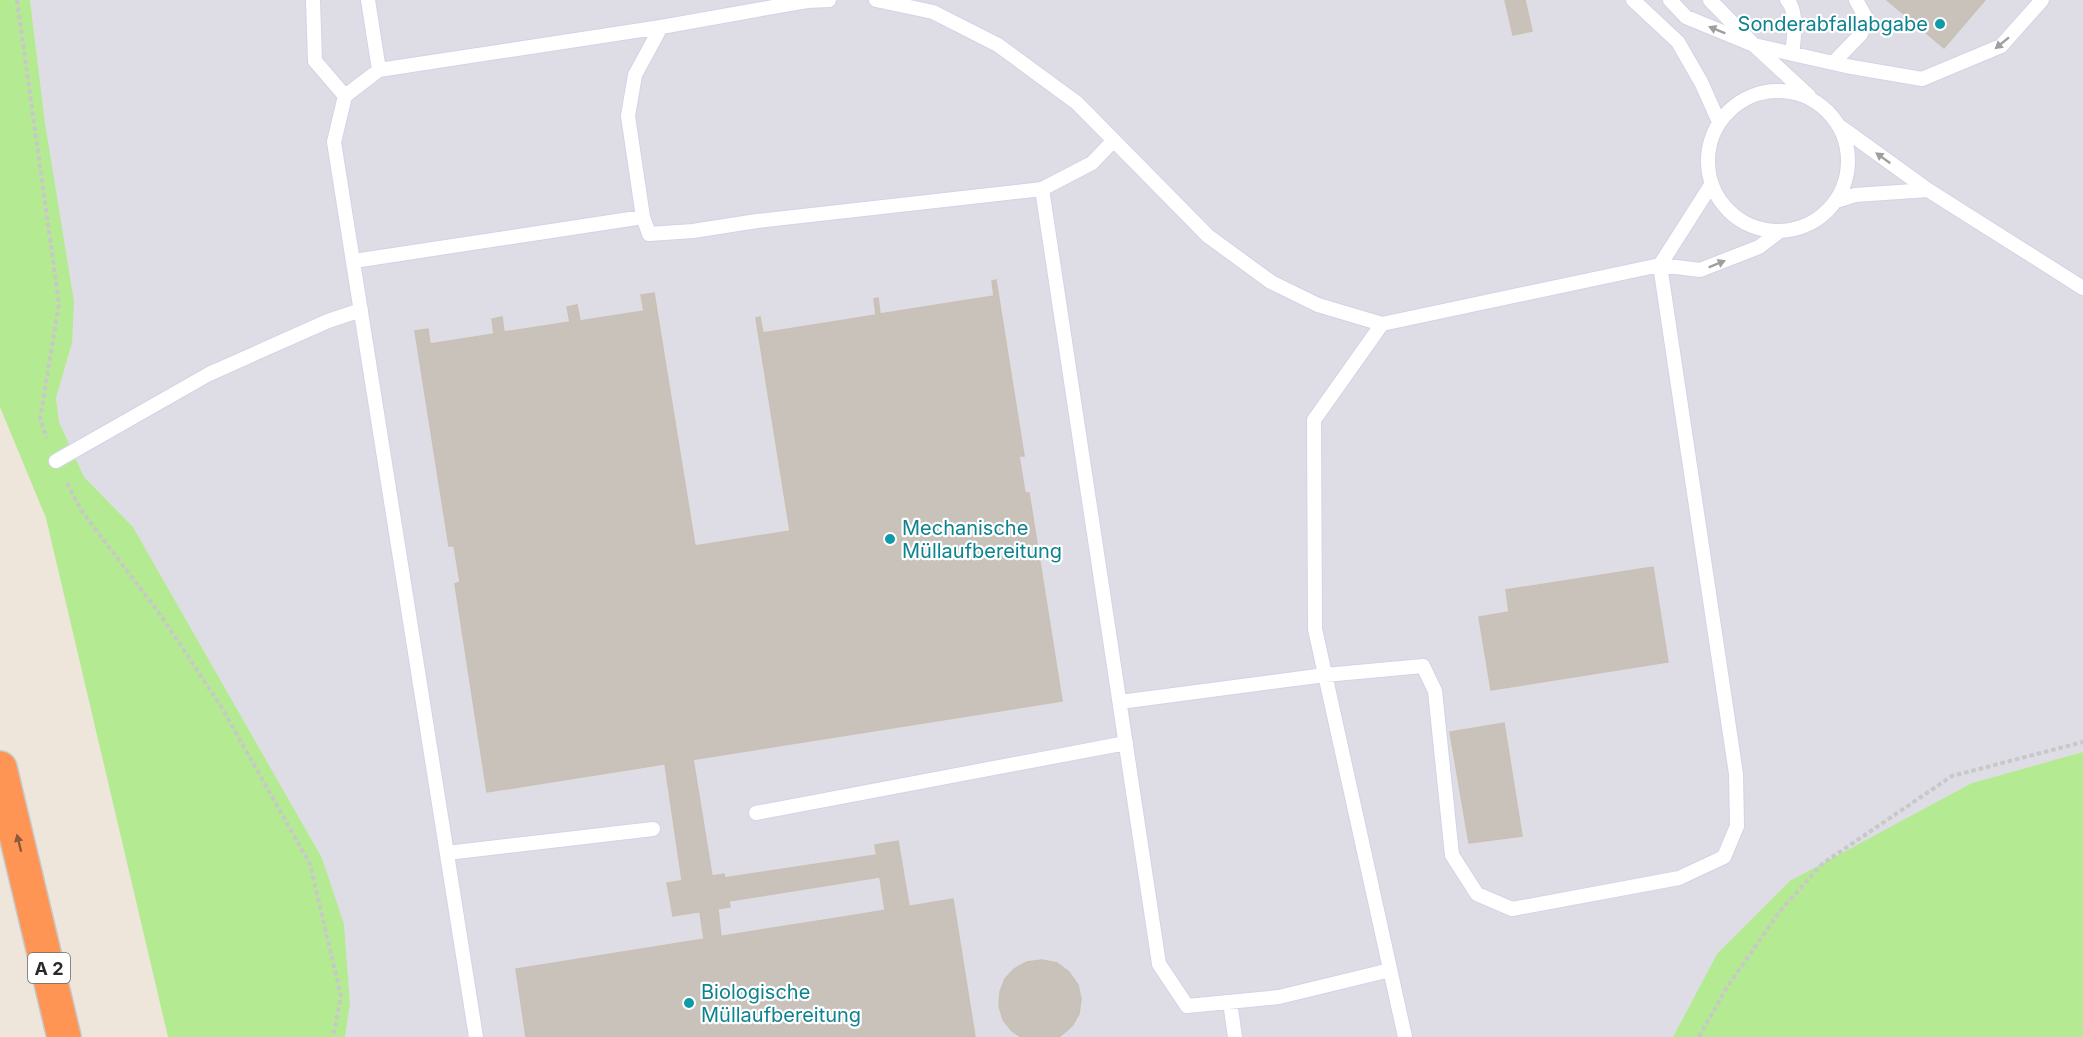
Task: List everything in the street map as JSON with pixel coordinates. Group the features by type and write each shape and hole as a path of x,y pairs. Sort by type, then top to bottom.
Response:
{"highway":[{"name":"A 2","path":"0,768 64,1037"}],"lane":[{"path":"313,0 315,61 345,96"},
{"path":"368,0 379,70"},
{"path":"476,1037 334,142 345,96 379,70 661,27 730,7 829,0"},
{"path":"876,0 933,12 998,45 1077,103 1208,236 1271,282 1318,305 1382,324 1660,265 1700,270 1759,247 1780,231"},
{"path":"1633,0 1678,42 1701,82 1719,122"},
{"path":"1670,0 1686,17 1754,45 1833,63 1922,79 2001,46 2042,0"},
{"path":"1710,0 1838,125 1928,190 2083,288"},
{"path":"1787,0 1791,4 1794,28 1792,54"},
{"path":"1833,63 1861,34 1866,18 1856,0"},
{"path":"661,27 635,75 628,116 643,218 649,234 693,231 758,221 1042,189 1092,163 1114,140"},
{"path":"1820,105 1800,95 1778,91 1755,95 1735,105 1719,122 1710,142 1708,163 1711,185 1722,204 1738,219 1758,228 1780,231 1801,228 1821,217 1836,201 1845,183 1848,163 1846,143 1838,125"},
{"path":"1120,702 1325,675 1423,666 1435,691 1452,855 1477,894 1512,909 1679,878 1724,857 1737,826 1736,774 1660,265 1711,185"},
{"path":"1042,189 1159,964 1187,1006 1279,997 1390,970"},
{"path":"1836,201 1855,195 1928,190"},
{"path":"354,261 643,218"},
{"path":"56,461 209,374 328,321 361,310"},
{"path":"1382,324 1314,420 1315,629 1405,1037"},
{"path":"756,813 1126,743"},
{"path":"447,853 653,829"},
{"path":"1230,1002 1235,1037"}],"path":[{"path":"17,0 59,304 40,419 56,461 81,510 162,618 222,708 310,864 341,996 333,1037"},
{"path":"1698,1037 1727,987 1780,911 1822,864 1952,776 2083,742"}],"shaded area":[{"path":"30,0 2083,0 2083,752 1972,783 1717,954 1673,1037 345,1037 350,1003 344,924 322,858 133,527 84,477 59,422 56,398 72,343"}],"green space":[{"path":"0,0 30,0 45,123 74,302 72,343 56,398 59,422 84,477 133,527 322,858 344,924 350,1003 345,1037 168,1037 46,518 0,407"},
{"path":"2083,752 2083,1037 1673,1037 1717,954 1790,881 1972,783"}],"building":[{"path":"1505,0 1525,0 1532,31 1513,35"},
{"name":"Sonderabfallabgabe","path":"1887,0 1985,0 1944,48"},
{"name":"Mechanische Müllaufbereitung","path":"996,280 1024,456 1019,456 1025,493 1029,493 1062,701 487,792 455,584 460,582 454,546 449,546 415,331 428,329 430,344 494,334 492,319 502,317 504,332 570,322 567,307 577,305 580,321 644,311 641,295 654,293 695,546 790,531 756,318 760,317 763,333 876,315 874,299 878,298 880,314 994,296 992,281"},
{"path":"1653,567 1668,662 1491,690 1479,617 1509,612 1506,590"},
{"path":"1504,723 1522,836 1469,843 1450,732"},
{"path":"693,759 712,876 682,880 665,764"},
{"path":"898,841 909,906 885,910 875,845"},
{"path":"876,855 880,877 729,901 725,878"},
{"path":"724,874 730,907 673,916 667,883"},
{"path":"953,899 975,1037 863,1037 843,917"},
{"path":"718,909 721,937 704,939 700,912"},
{"name":"Biologische Müllaufbereitung","path":"843,917 863,1037 526,1037 516,969"},
{"path":"1042,960 1057,963 1069,972 1078,985 1081,999 1079,1014 1072,1026 1059,1037 1021,1037 1012,1031 1003,1020 999,1006 1000,992 1005,979 1014,969 1027,962"}],"place":[{"name":"Sonderabfallabgabe","path":"1940,24"},
{"name":"Mechanische Müllaufbereitung","path":"890,539"},
{"name":"Biologische Müllaufbereitung","path":"689,1003"}]}
